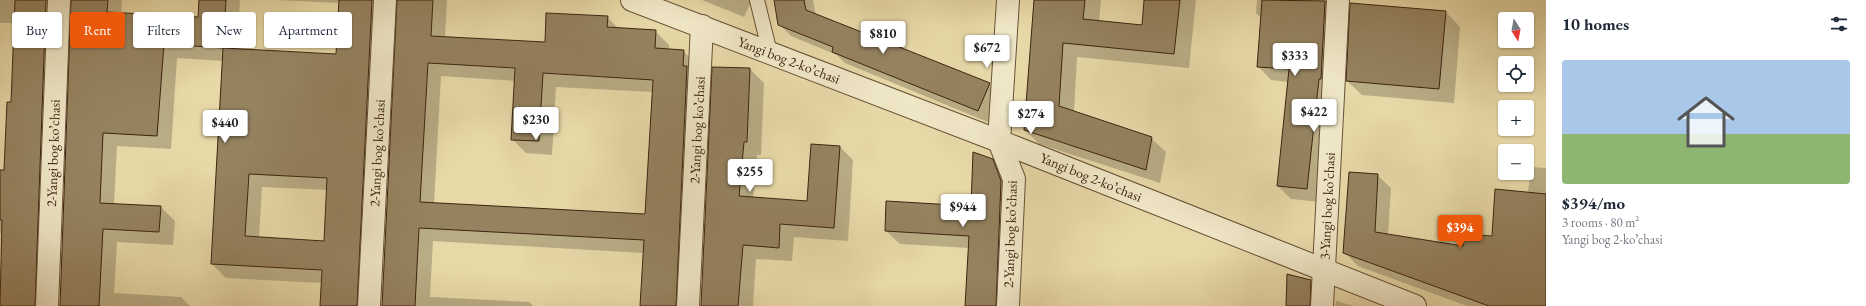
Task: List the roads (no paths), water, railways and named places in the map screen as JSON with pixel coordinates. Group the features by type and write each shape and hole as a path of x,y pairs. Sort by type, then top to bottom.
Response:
{"street":[{"name":"2-Yangi bog koʼchasi","path":"47,306 59,0"},
{"name":"2-Yangi bog koʼchasi","path":"369,306 385,0"},
{"name":"Yangi bog 2-koʼchasi","path":"632,0 1000,141 1415,306"},
{"path":"1000,141 1008,0"},
{"name":"3-Yangi bog koʼchasi","path":"1323,269 1338,0"},
{"name":"2-Yangi bog koʼchasi","path":"688,306 702,26"},
{"name":"2-Yangi bog koʼchasi","path":"1000,141 1014,179 1008,306"},
{"path":"1322,306 1323,269"}],"lane":[{"path":"757,0 770,53"}]}
